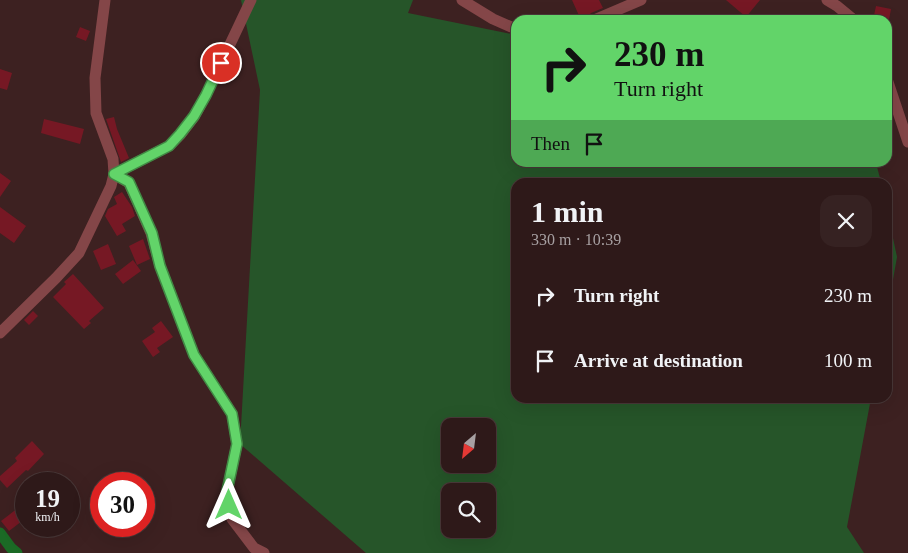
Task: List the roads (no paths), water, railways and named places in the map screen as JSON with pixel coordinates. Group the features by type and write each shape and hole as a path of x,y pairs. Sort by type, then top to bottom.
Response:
{"street":[{"path":"0,333 79,253 111,186 114,174 113,159 96,113 95,78 105,0"},
{"path":"114,174 169,146 180,134 194,116 206,95 252,0"},
{"path":"462,0 493,19 511,27"},
{"path":"606,15 641,0"},
{"path":"827,0 848,15"},
{"path":"892,94 908,142"},
{"path":"114,174 129,182 152,233 160,266 194,355 232,414 237,444 227,491 232,519 258,551"}],"waterway":[{"path":"0,533 17,553"}]}
